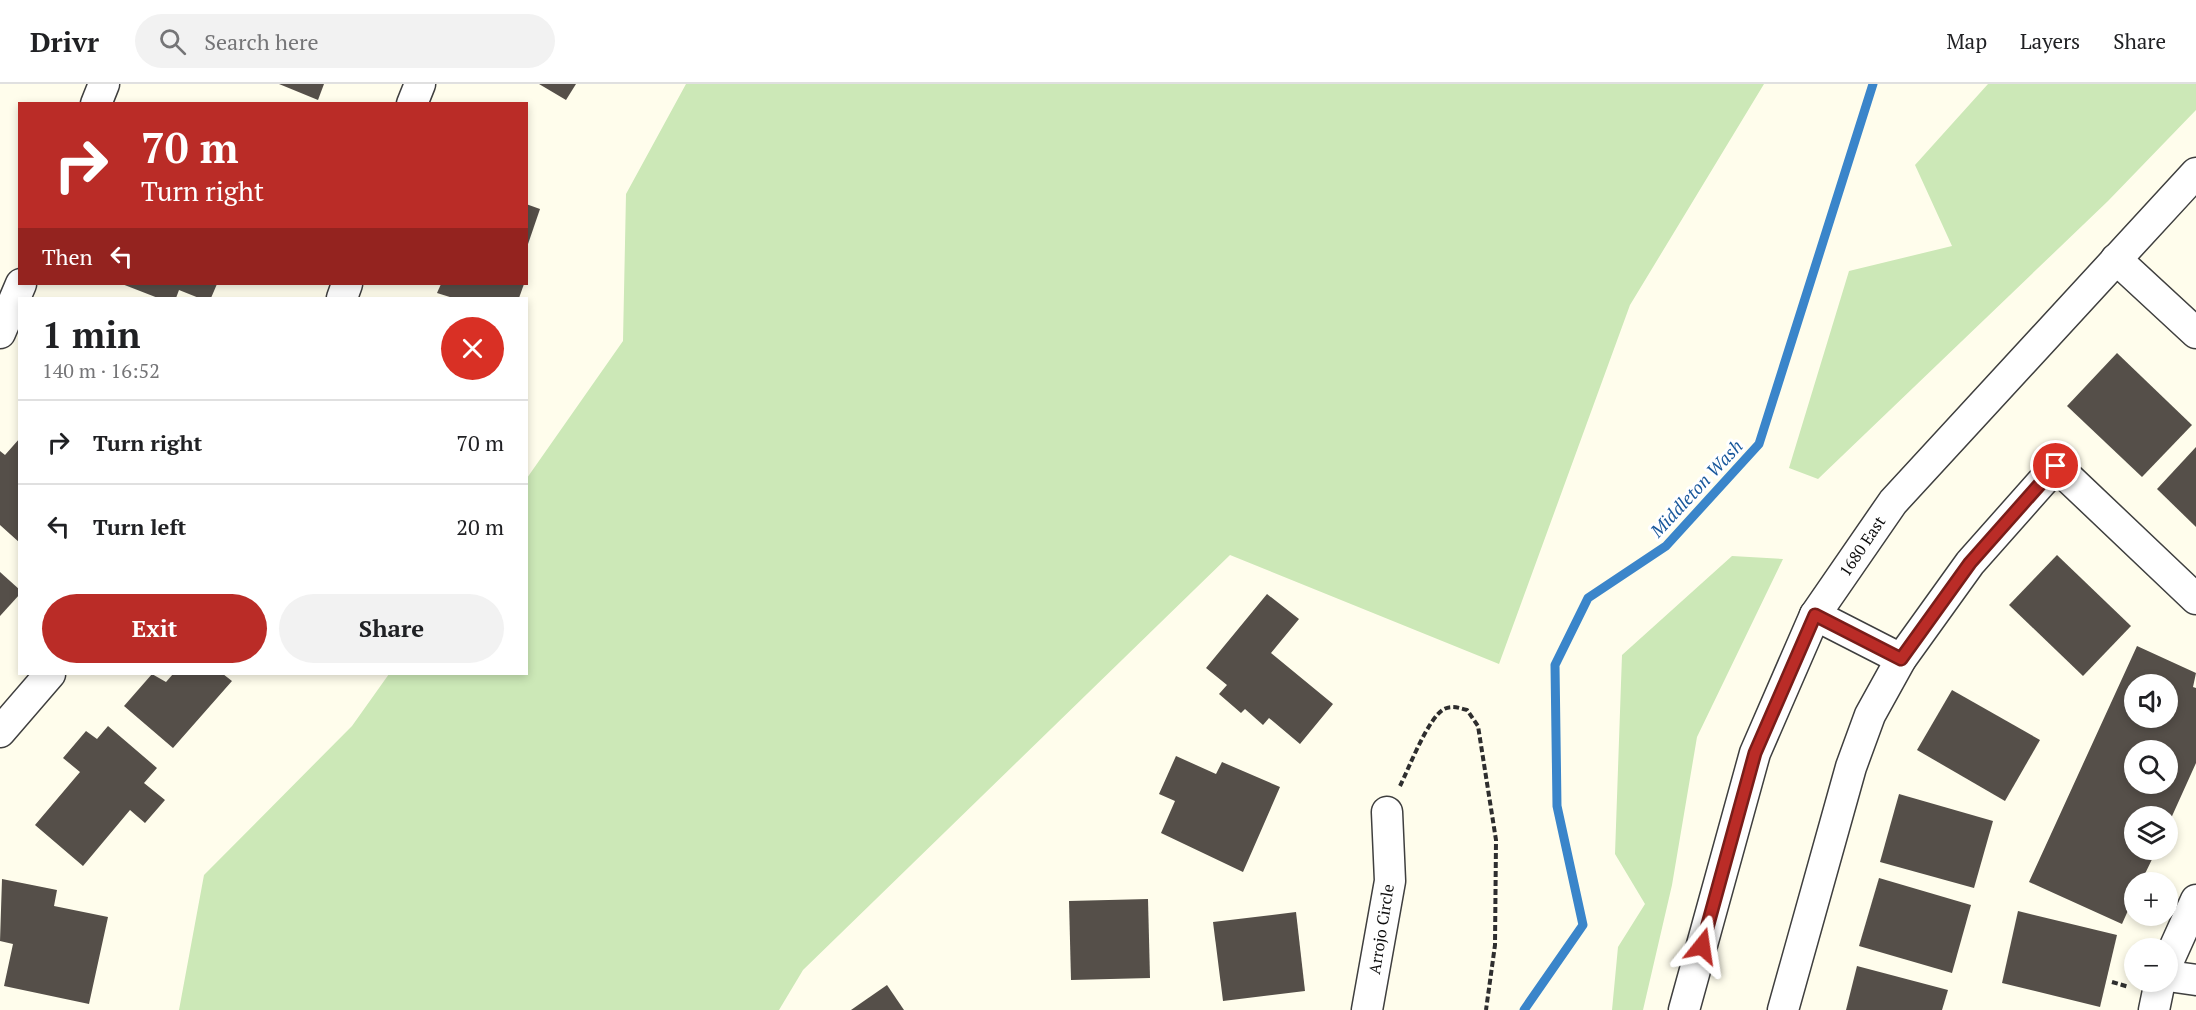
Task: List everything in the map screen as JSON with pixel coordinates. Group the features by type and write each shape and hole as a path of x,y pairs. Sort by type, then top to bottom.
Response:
{"street":[{"path":"413,102 420,84"},
{"name":"1680 East","path":"1684,1010 1755,753 1815,615 1893,502 2196,173"},
{"path":"2116,258 2196,333"},
{"path":"0,333 21,285"},
{"path":"1783,1010 1851,767 1870,715 1901,659 1970,563 2056,466 2196,599"},
{"path":"1815,615 1901,659"},
{"path":"0,732 49,675"},
{"name":"Arrojo Circle","path":"1367,1010 1390,881 1387,812"},
{"path":"2178,940 2196,900"},
{"path":"2178,977 2196,980"},
{"path":"2154,1010 2158,992"}],"path":[{"path":"1387,812 1429,727 1442,710 1452,706 1467,710 1479,726 1496,840 1495,945 1486,1010"}],"green space":[{"path":"686,84 1764,84 1630,305 1499,664 1230,555 803,970 779,1010 179,1010 204,875 352,726 388,675 528,675 528,477 623,341 626,194"},
{"path":"1988,84 2196,84 2196,110 2108,201 1818,479 1789,468 1849,271 1952,246 1915,165"},
{"path":"1732,556 1783,559 1697,737 1672,885 1643,1010 1612,1010 1618,947 1645,904 1615,854 1622,655"}],"building":[{"path":"279,84 324,84 318,100"},
{"path":"539,84 576,84 566,100"},
{"path":"528,205 540,209 528,244"},
{"path":"125,285 217,285 211,297 196,297 179,290 176,297 155,297"},
{"path":"441,285 524,285 519,297 450,297 437,293"},
{"path":"2117,353 2192,425 2142,477 2067,406"},
{"path":"18,440 18,541 0,525 0,451 5,455"},
{"path":"2196,447 2196,527 2157,489"},
{"path":"2057,555 2131,626 2083,676 2009,605"},
{"path":"0,572 18,588 18,596 0,616"},
{"path":"1267,594 1299,619 1271,653 1333,704 1300,744 1269,718 1263,725 1245,709 1241,713 1219,694 1227,685 1206,668"},
{"path":"2137,646 2196,673 2193,687 2196,688 2196,763 2177,806 2124,806 2124,860 2152,860 2146,872 2124,872 2124,920 2122,924 2029,882 2124,674 2124,728 2178,728 2178,674 2124,674"},
{"path":"151,675 166,682 172,675 224,675 232,681 173,748 124,706"},
{"path":"1952,690 2040,740 2005,801 1917,750"},
{"path":"108,726 157,768 144,783 165,800 145,823 130,810 83,866 35,825 80,772 63,758 86,731 97,739"},
{"path":"1176,756 1216,774 1222,762 1280,787 1243,872 1161,833 1175,801 1159,794"},
{"path":"1899,794 1993,821 1974,888 1880,862"},
{"path":"1879,878 1971,905 1952,973 1859,946"},
{"path":"2,879 57,890 54,906 108,917 89,1004 4,986 13,944 0,941"},
{"path":"1148,899 1150,978 1071,980 1069,901"},
{"path":"2018,911 2117,935 2100,1007 2002,983"},
{"path":"1296,912 1305,991 1223,1001 1213,922"},
{"path":"1857,966 1948,990 1942,1010 1846,1010"},
{"path":"887,985 904,1010 851,1010"}],"waterway":[{"name":"Middleton Wash","path":"1524,1010 1583,925 1557,806 1555,665 1588,598 1666,546 1759,444 1873,84"}],"route":[{"path":"1702,946 1755,753 1815,615 1901,659 1970,563 2056,466"}]}
